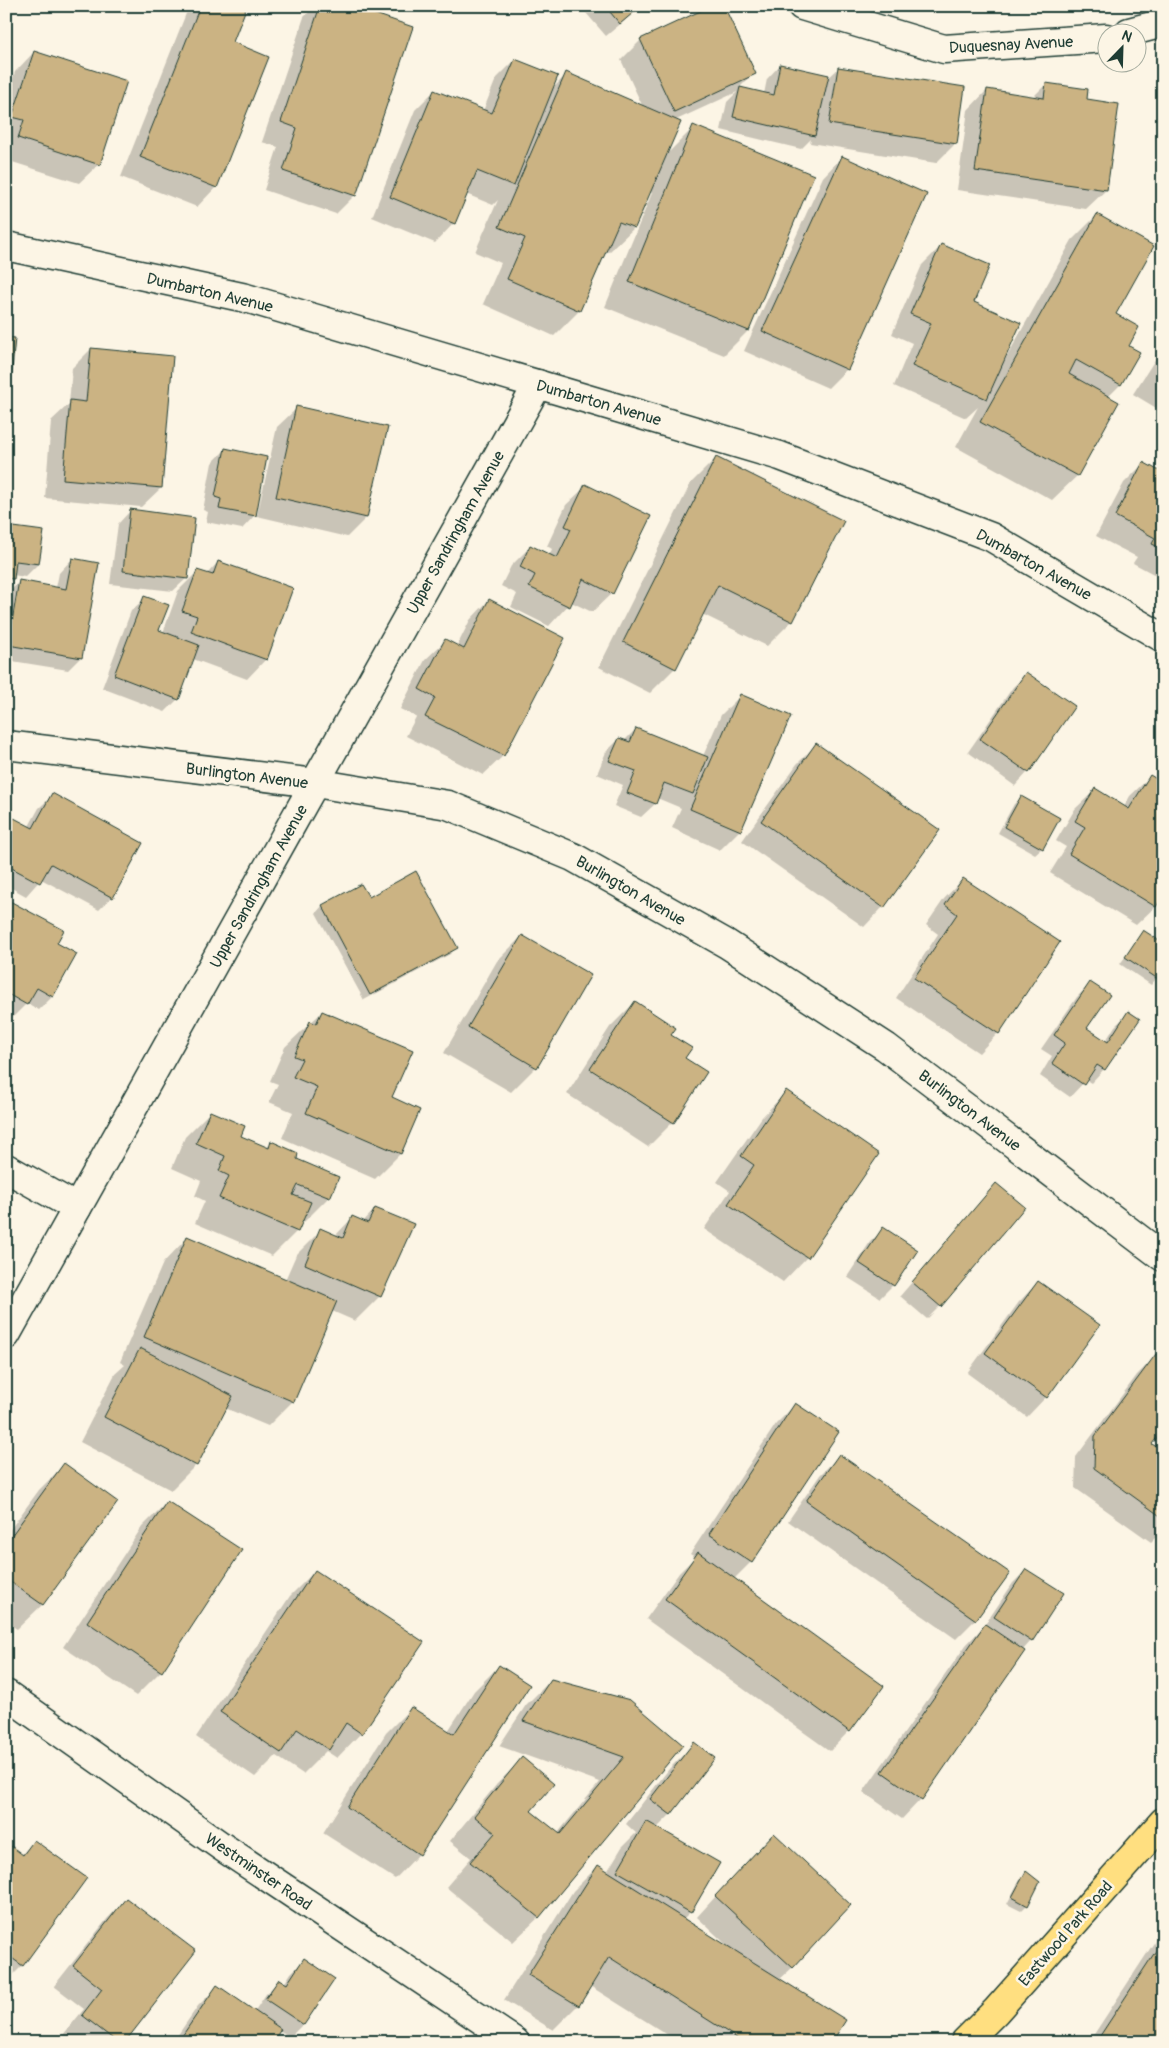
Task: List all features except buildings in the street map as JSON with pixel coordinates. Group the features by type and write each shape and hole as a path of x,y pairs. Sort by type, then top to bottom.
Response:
{"main road":[{"name":"Eastwood Park Road","path":"965,2042 996,2011 1163,1822"}],"street":[{"name":"Duquesnay Avenue","path":"802,6 944,49 1096,39"},
{"path":"1146,28 1163,23"},
{"name":"Dumbarton Avenue","path":"6,246 246,298 780,456 991,538 1163,638"},
{"name":"Upper Sandringham Avenue","path":"6,1335 538,384"},
{"name":"Burlington Avenue","path":"6,745 315,783 448,805 573,857 727,944 886,1047 1163,1257"},
{"path":"6,1168 77,1208"},
{"name":"Westminster Road","path":"6,1694 221,1846 515,2042"}]}
